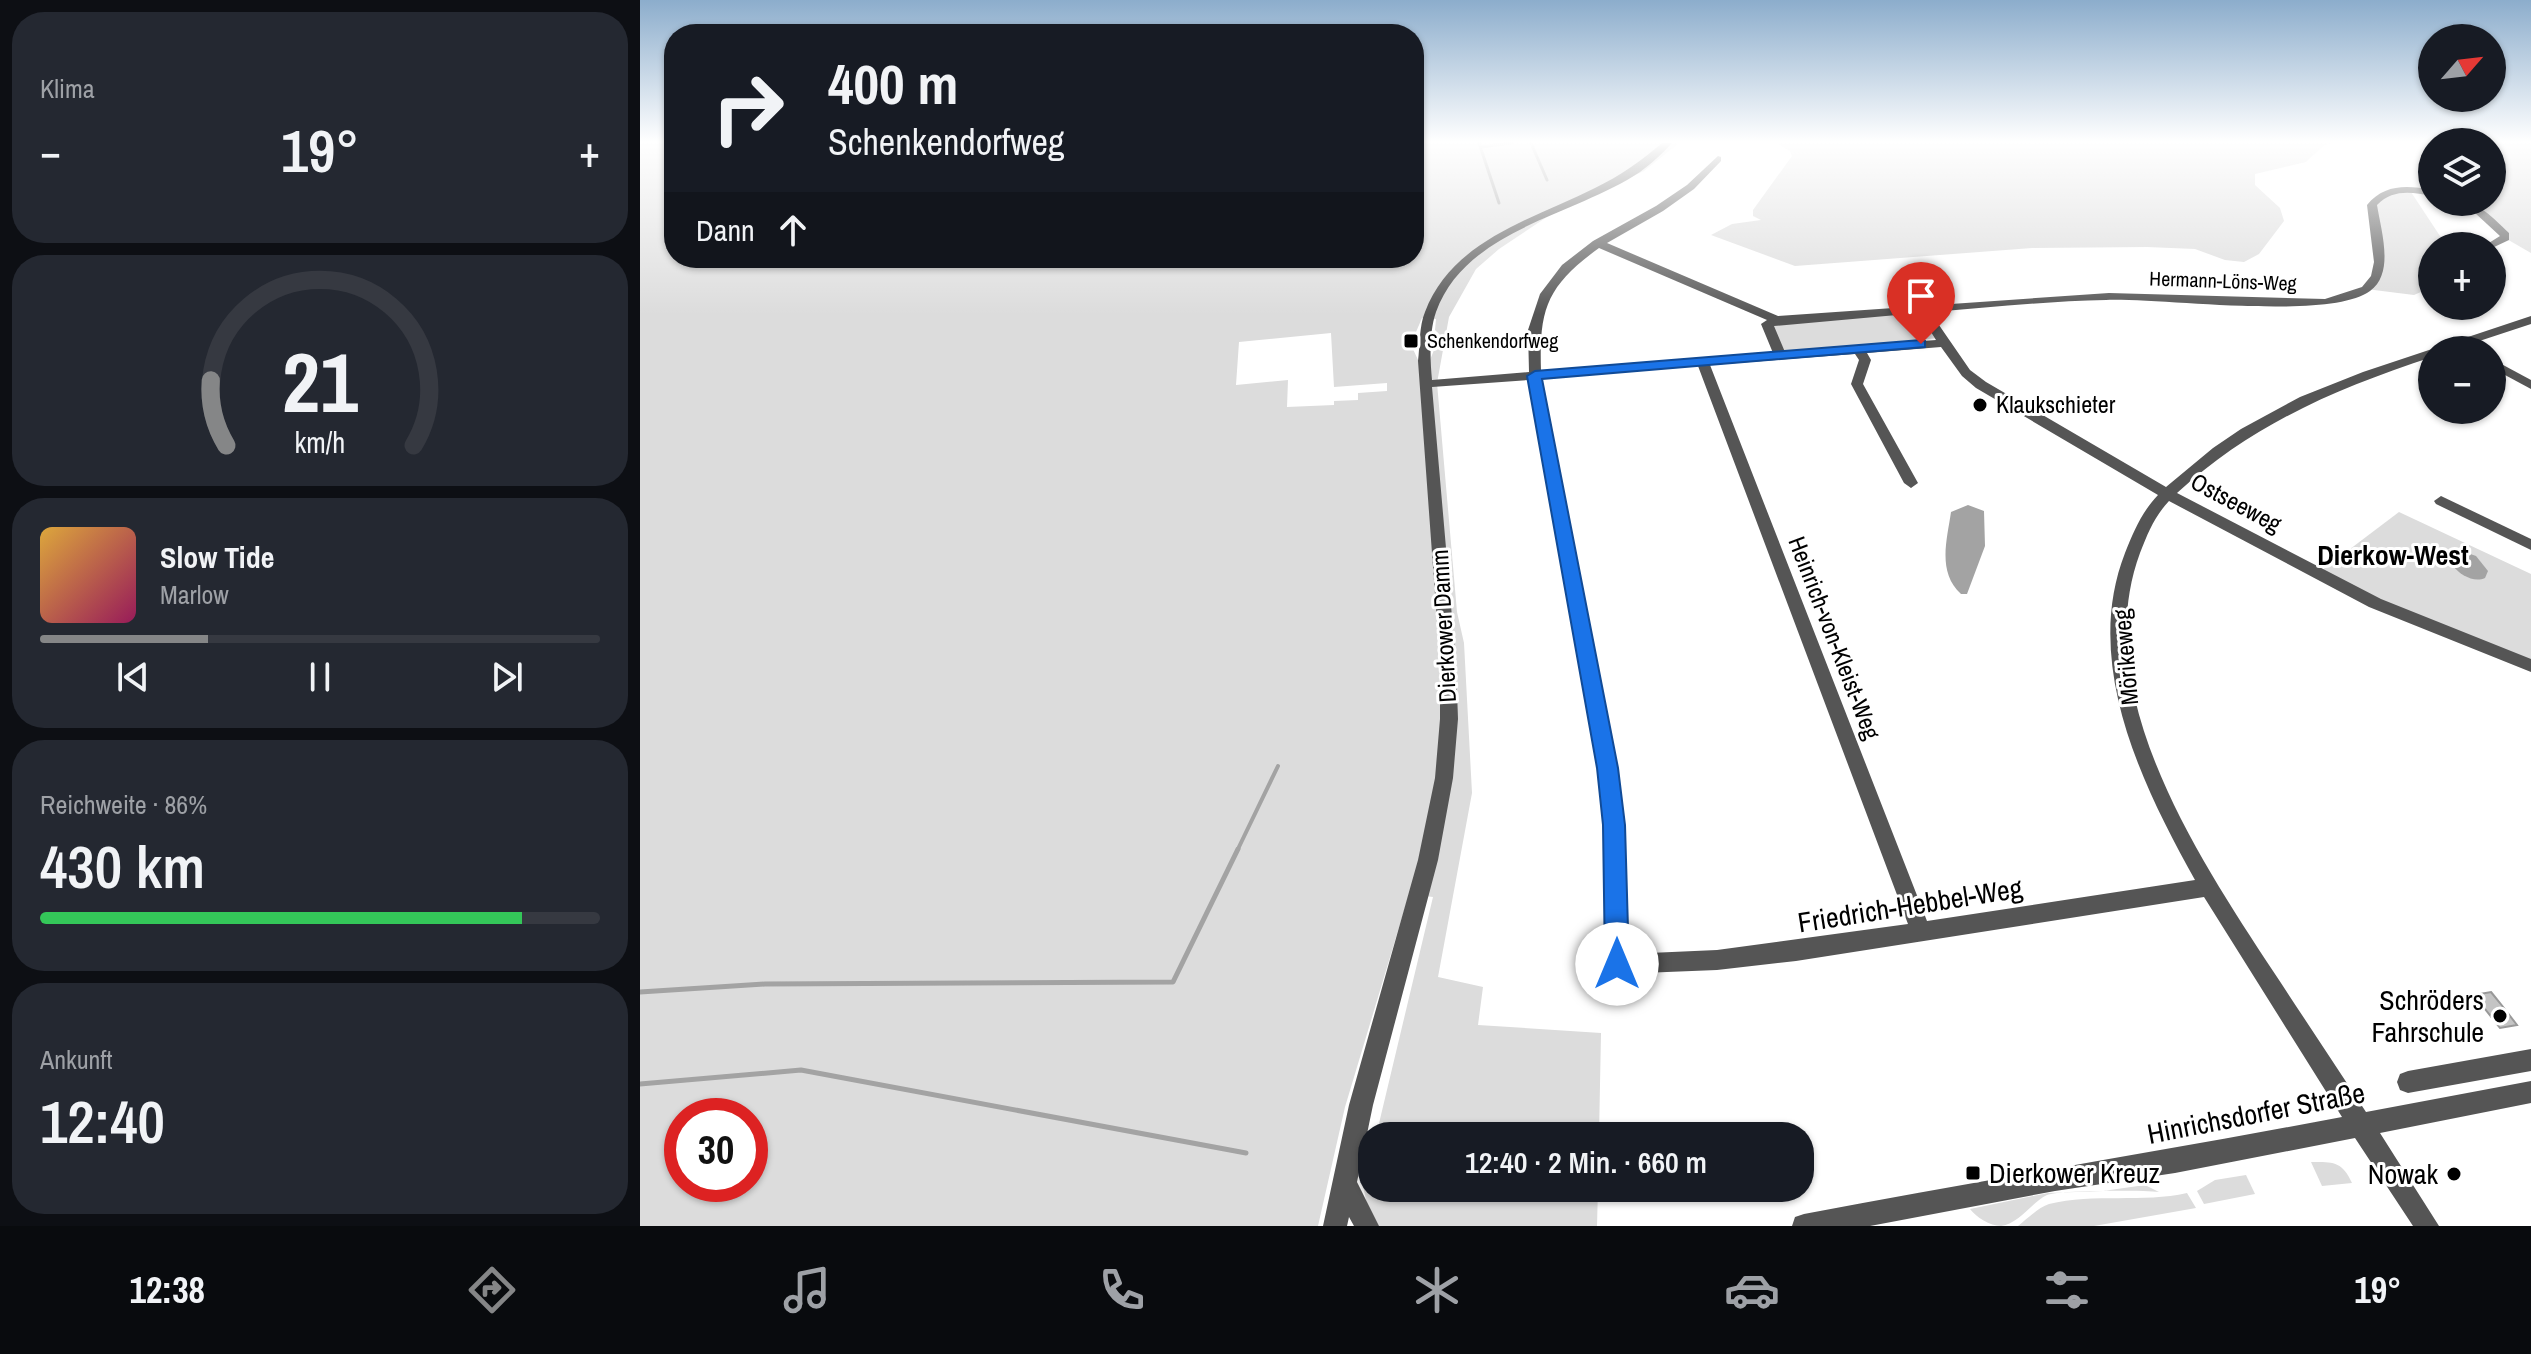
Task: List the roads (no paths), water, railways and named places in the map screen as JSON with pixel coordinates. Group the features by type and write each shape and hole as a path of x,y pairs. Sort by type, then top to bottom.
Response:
{"street":[{"name":"Dierkower Damm","path":"1335,1226 1361,1105 1428,860 1444,778 1449,719 1448,663 1424,350 1429,317 1438,295 1454,273 1494,240 1575,200"},
{"path":"1535,376 1531,340 1538,308 1561,272 1597,243 1670,200"},
{"name":"Hermann-Löns-Weg","path":"1922,309 2109,296 2325,302 2366,289 2377,277 2379,262 2372,205 2376,200"},
{"path":"2484,216 2502,232"},
{"path":"1597,243 1777,320"},
{"path":"1781,356 1767,324 1777,320 1922,309"},
{"name":"Ostseeweg","path":"1922,309 1966,373 1981,385 2167,494 2375,603 2531,666"},
{"path":"2491,336 2531,320"},
{"path":"1427,384 1944,343"},
{"path":"1859,349 1865,360 1857,384 1911,483"},
{"name":"Mörikeweg","path":"2418,358 2294,403 2230,441 2167,494 2146,520 2124,575 2120,608 2123,680 2132,722 2153,783 2209,887 2427,1226"},
{"name":"Heinrich-von-Kleist-Weg","path":"1703,362 1921,931"},
{"path":"2506,371 2531,385"},
{"name":"Friedrich-Hebbel-Weg","path":"1535,376 1608,768 1614,825 1617,964 1717,960 2209,887"},
{"path":"2441,501 2531,545"},
{"path":"2408,1082 2531,1060"},
{"name":"Hinrichsdorfer Straße","path":"1804,1226 2055,1179 2175,1161 2531,1092"},
{"path":"1344,1183 1367,1226"}],"waterway":[{"path":"1237,851 1278,766"},
{"path":"640,992 765,984 1173,982 1238,849"},
{"path":"640,1084 801,1070 1246,1153"}],"place":[{"name":"Schenkendorfweg","path":"1411,341"},
{"name":"Klaukschieter","path":"1980,405"},
{"name":"Schröders Fahrschule","path":"2500,1016"},
{"name":"Dierkower Kreuz","path":"1973,1173"},
{"name":"Nowak","path":"2454,1174"}],"district":[{"name":"Dierkow-West","path":"2393,555"}]}
